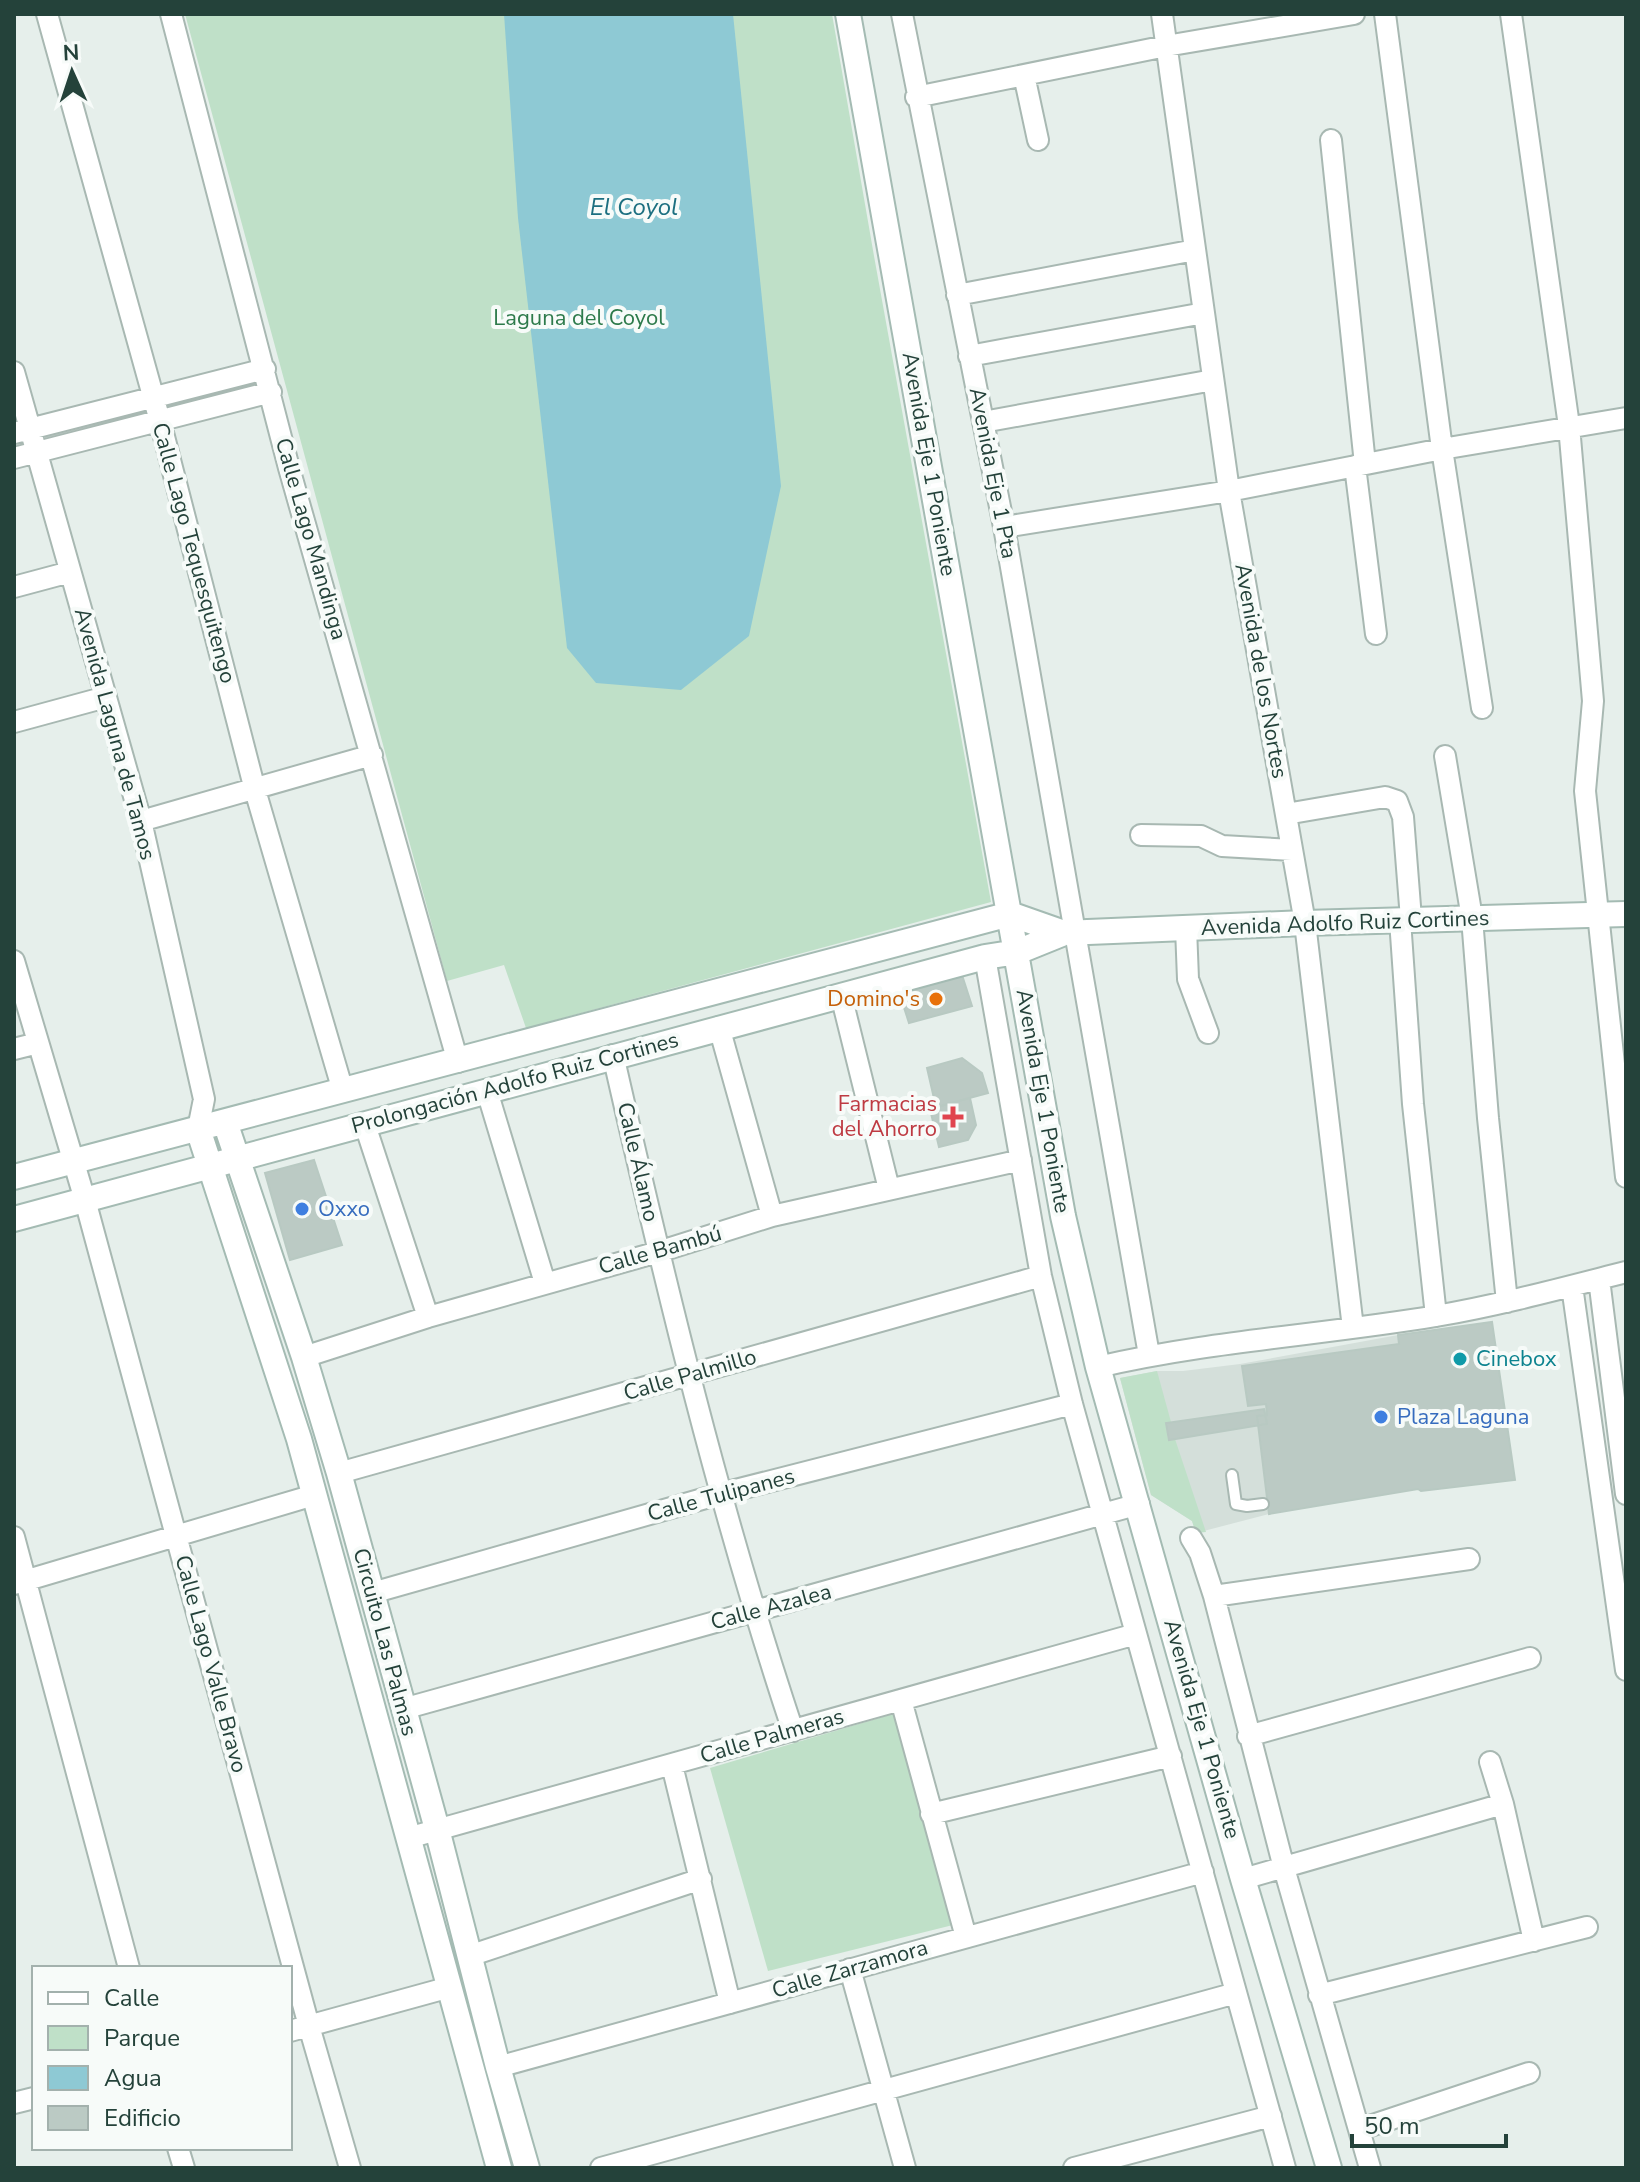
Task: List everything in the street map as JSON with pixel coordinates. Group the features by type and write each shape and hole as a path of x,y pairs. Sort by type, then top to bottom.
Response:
{"street":[{"name":"Calle Lago Tequesquitengo","path":"47,14 154,398 255,790 343,1091"},
{"name":"Calle Lago Mandinga","path":"171,14 293,484 458,1062"},
{"name":"Avenida Eje 1 Poniente","path":"848,14 1063,1216 1098,1367 1243,1879 1329,2168"},
{"name":"Avenida Eje 1 Pta","path":"902,14 916,97 1004,527 1070,933 1149,1355"},
{"name":"Avenida de los Nortes","path":"1162,14 1229,491 1305,923 1353,1328"},
{"path":"916,97 1305,18 1354,14"},
{"path":"1385,14 1442,449 1482,708"},
{"path":"1511,14 1569,426 1593,701 1585,791 1626,1177"},
{"path":"1024,75 1038,140"},
{"path":"1331,140 1376,634"},
{"path":"957,295 1195,250"},
{"path":"969,356 1204,313"},
{"path":"23,430 265,369"},
{"name":"Avenida Laguna de Tamos","path":"14,372 23,430 37,452 141,821 204,1099 198,1129"},
{"path":"983,422 1213,380"},
{"path":"14,458 271,392"},
{"path":"1004,527 1229,491 1442,449 1626,418"},
{"path":"14,587 70,572"},
{"path":"14,722 106,697"},
{"path":"141,821 372,755"},
{"path":"1445,756 1472,918 1507,1302"},
{"path":"1286,814 1385,797 1397,801 1403,817 1413,1104 1436,1316"},
{"path":"1141,835 1201,836 1222,846 1292,850"},
{"name":"Avenida Adolfo Ruiz Cortines","path":"1010,914 1070,933"},
{"name":"Prolongación Adolfo Ruiz Cortines","path":"14,1177 1010,914"},
{"name":"Avenida Adolfo Ruiz Cortines","path":"1017,952 1070,933 1626,914"},
{"path":"1186,928 1188,979 1208,1033"},
{"name":"Prolongación Adolfo Ruiz Cortines","path":"14,1219 613,1055 985,957 1017,952"},
{"name":"Avenida Eje 1 Poniente","path":"985,957 1041,1276 1072,1404 1285,2168"},
{"name":"Calle Lago Valle Bravo","path":"14,961 85,1200 177,1537 284,1966"},
{"path":"812,966 832,997 889,1189"},
{"path":"631,1015 640,1048"},
{"path":"719,1027 772,1216"},
{"path":"14,1049 38,1043"},
{"name":"Calle Álamo","path":"613,1055 688,1375 753,1613 793,1731"},
{"path":"487,1091 545,1283"},
{"name":"Avenida Laguna de Tamos","path":"204,1099 225,1122"},
{"name":"Circuito Las Palmas","path":"225,1122 304,1357 339,1473 527,2168"},
{"path":"365,1125 428,1317"},
{"name":"Circuito Las Palmas","path":"198,1129 285,1395 314,1495 499,2168"},
{"name":"Calle Bambú","path":"304,1357 428,1317 658,1252 772,1216 1021,1160"},
{"path":"1098,1367 1149,1355 1436,1316 1626,1272"},
{"name":"Calle Palmillo","path":"339,1473 1041,1276"},
{"path":"1599,1279 1626,1494"},
{"path":"1572,1286 1618,1556 1626,1670"},
{"name":"Calle Tulipanes","path":"372,1593 720,1494 1072,1404"},
{"path":"19,1582 314,1495"},
{"name":"Calle Azalea","path":"403,1709 1139,1504"},
{"path":"14,1537 19,1582 128,1966"},
{"name":"Avenida Eje 1 Poniente","path":"1191,1538 1200,1553 1214,1596 1248,1736 1370,2168"},
{"path":"1214,1596 1469,1559"},
{"name":"Calle Palmeras","path":"408,1838 1136,1634"},
{"path":"1248,1736 1530,1658"},
{"path":"901,1700 966,1937"},
{"path":"931,1814 1171,1756"},
{"path":"1490,1762 1503,1804 1534,1941"},
{"path":"672,1765 730,2003"},
{"path":"1243,1879 1503,1804"},
{"name":"Calle Zarzamora","path":"498,2067 1203,1872"},
{"path":"469,1956 701,1879"},
{"path":"1319,1995 1587,1927"},
{"path":"850,1969 905,2168"},
{"path":"300,2028 450,1987"},
{"path":"601,2168 1236,1993"},
{"name":"Calle Lago Valle Bravo","path":"292,1996 300,2028 350,2168"},
{"path":"1361,2129 1529,2073"},
{"path":"1074,2168 1271,2116"}],"lane":[{"path":"1232,1475 1236,1504 1263,1504"}],"shaded area":[{"name":"Plaza Laguna","path":"1492,1322 1515,1480 1418,1489 1269,1514 1196,1533 1192,1521 1151,1495 1120,1378 1157,1371 1240,1364 1398,1335"}],"green space":[{"name":"Laguna del Coyol","path":"185,14 832,14 991,902 526,1028 504,965 447,981"},
{"path":"1157,1371 1171,1422 1166,1424 1168,1439 1175,1439 1206,1532 1196,1533 1192,1521 1151,1495 1120,1378"},
{"path":"896,1713 953,1925 768,1971 710,1768"}],"water":[{"name":"El Coyol","path":"504,14 733,14 781,486 749,636 681,690 596,683 567,648 518,218"}],"building":[{"name":"Domino's","path":"962,975 972,1006 909,1023 899,992"},
{"path":"962,1058 982,1073 988,1093 936,1107 927,1068"},
{"name":"Farmacias del Ahorro","path":"970,1098 976,1125 968,1140 939,1147 930,1109"},
{"name":"Oxxo","path":"314,1160 342,1245 290,1260 265,1173"},
{"name":"Plaza Laguna","path":"1492,1322 1515,1480 1418,1489 1269,1514 1257,1416 1267,1415 1266,1404 1248,1406 1242,1366 1399,1344 1398,1335"},
{"path":"1264,1409 1267,1424 1169,1440 1166,1423"}],"place":[{"name":"Domino's","path":"936,999"},
{"name":"Farmacias del Ahorro","path":"953,1117"},
{"name":"Oxxo","path":"302,1209"},
{"name":"Cinebox","path":"1460,1359"},
{"name":"Plaza Laguna","path":"1381,1417"}]}
